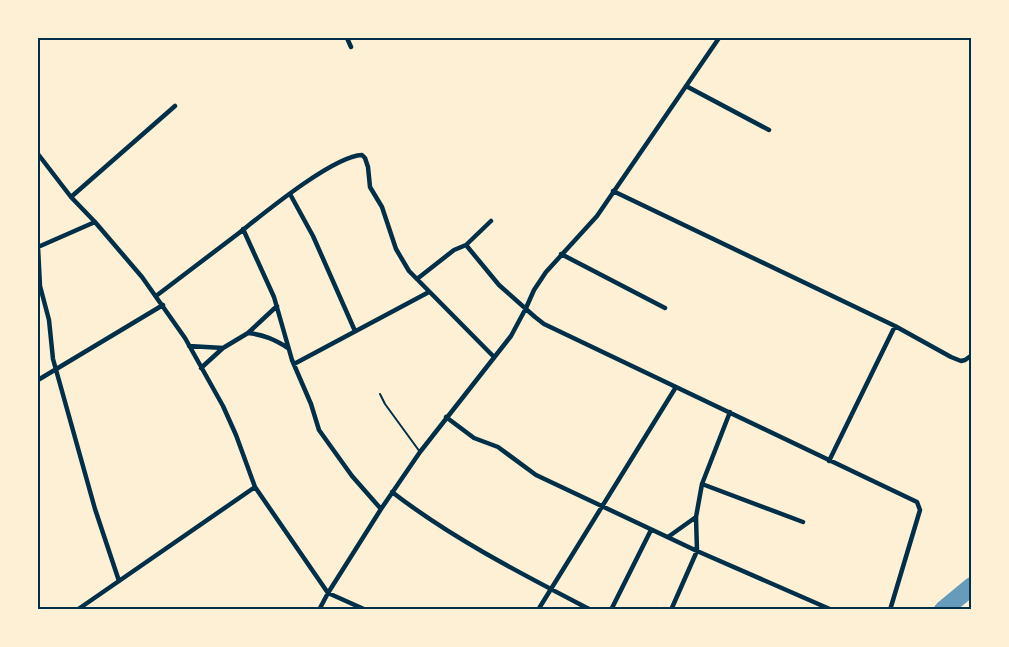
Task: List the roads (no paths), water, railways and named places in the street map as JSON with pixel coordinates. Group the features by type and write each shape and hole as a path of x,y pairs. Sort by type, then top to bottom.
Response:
{"street":[{"path":"347,38 351,47"},
{"path":"319,610 392,492 446,417 493,356 511,336 534,290 546,272 598,216 613,191 719,38"},
{"path":"686,86 769,130"},
{"path":"70,197 175,106"},
{"path":"38,154 70,197 95,222 142,277 163,305 189,346 232,428 255,488 328,593 366,610"},
{"path":"156,296 290,194 330,167 357,155 362,155 368,167 370,187 382,208 396,249 409,271 493,356"},
{"path":"613,191 895,326 956,360 965,360 972,354"},
{"path":"290,194 313,236 355,331"},
{"path":"417,279 454,250 466,245 491,221"},
{"path":"95,222 38,247 40,286 49,320 53,358 95,509 119,581"},
{"path":"243,230 277,306 288,348 311,404 319,430 352,476 381,509"},
{"path":"466,245 500,284 544,324 916,502 920,510 890,610"},
{"path":"561,254 665,308"},
{"path":"294,364 429,292"},
{"path":"38,380 163,305"},
{"path":"201,368 223,348 248,333 277,306"},
{"path":"828,461 895,326"},
{"path":"248,333 262,334 288,348"},
{"path":"189,346 223,348"},
{"path":"538,610 603,508 676,387"},
{"path":"671,610 697,551 696,518 702,484 730,412"},
{"path":"446,417 474,438 498,447 536,475 668,538 832,610"},
{"path":"702,484 803,522"},
{"path":"77,610 255,488"},
{"path":"392,492 420,514 472,546 591,610"},
{"path":"668,538 696,518"},
{"path":"611,610 651,530"}],"lane":[{"path":"380,394 385,404 420,452"}],"waterway":[{"path":"943,610 972,586"}]}
